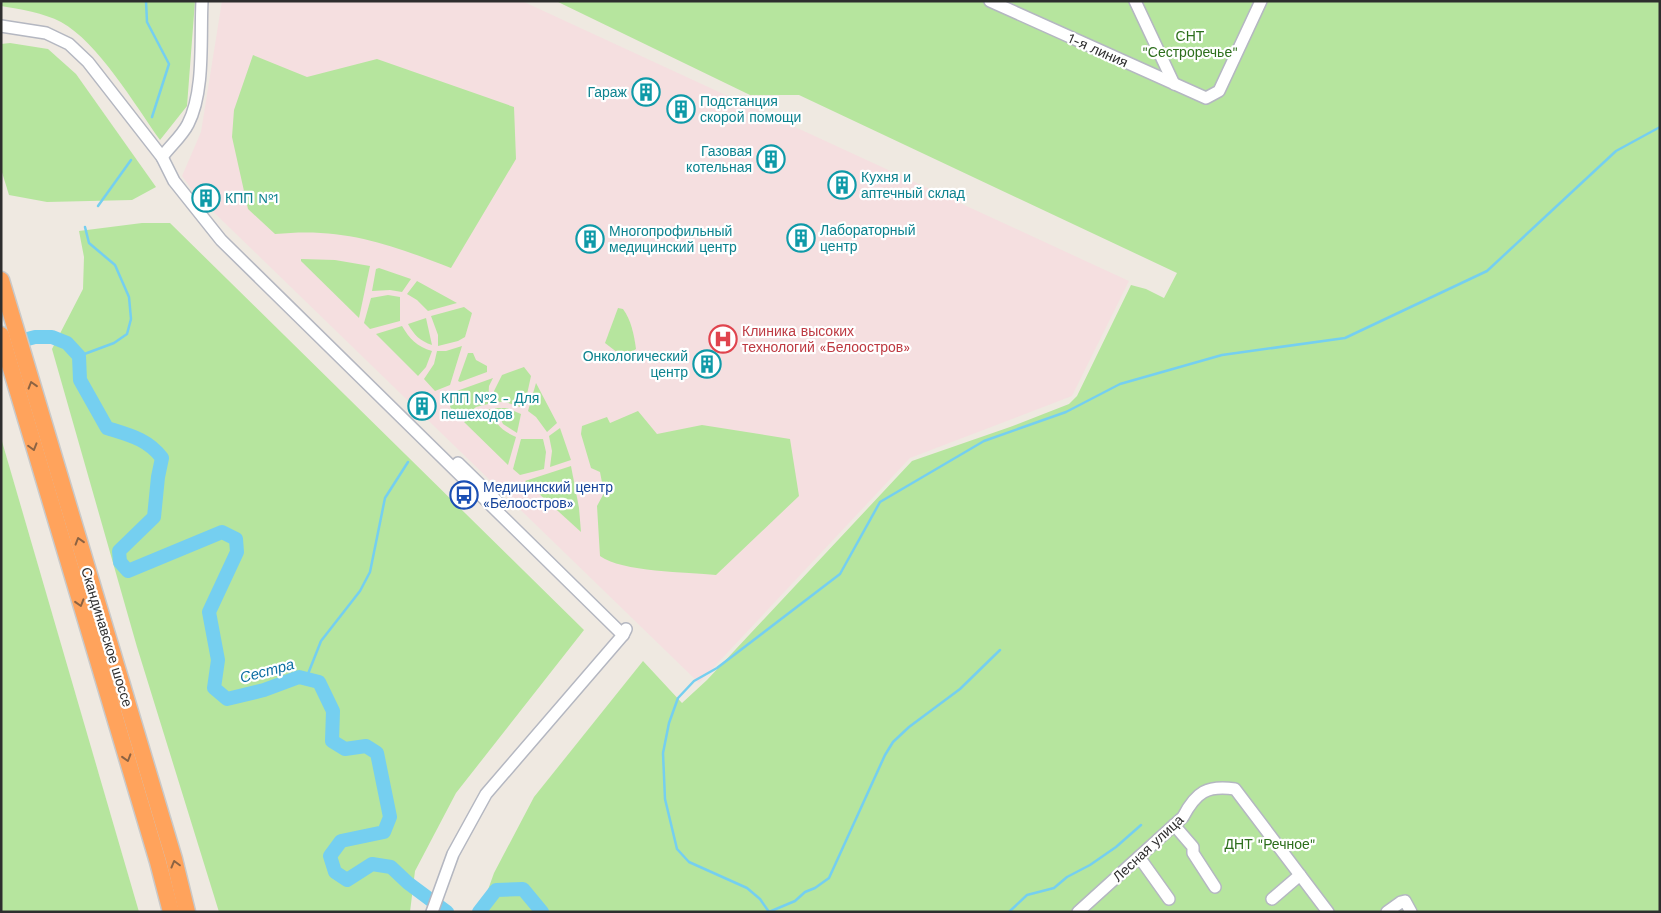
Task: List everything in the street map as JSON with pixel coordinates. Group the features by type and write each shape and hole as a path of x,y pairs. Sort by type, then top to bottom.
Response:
{"highway":[{"path":"1,280 10,313 17,364"},
{"path":"1,335 17,364"},
{"name":"Скандинавское шоссе","path":"17,364 171,912"},
{"name":"Скандинавское шоссе","path":"17,364 174,859 187,912"}],"street":[{"path":"162,157 188,125 194,109 200,69 202,1"},
{"name":"1-я линия","path":"990,1 1206,98 1218,91 1260,1"},
{"path":"1135,1 1174,84"},
{"path":"1,26 46,33 69,44 88,62 162,157 182,193 221,240 263,281 274,282 626,627 623,635 486,794 453,854 432,912"},
{"name":"Лесная улица","path":"1080,911 1183,817 1191,801 1199,794 1218,787 1235,789 1300,875"},
{"path":"1174,825 1192,847 1193,853 1215,886"},
{"path":"1138,857 1170,899"},
{"path":"1272,899 1300,875 1328,912"},
{"path":"1387,912 1405,901 1411,912"}],"shaded area":[{"name":"Клиника высоких технологий «Белоостров»","path":"222,1 522,1 1129,281 1072,396 910,458 699,683 196,195 182,176 201,132"}],"green space":[{"path":"1,1 195,1 187,106 160,140 115,75 89,44 75,31 47,16 1,6"},
{"path":"556,1 1660,1 1660,912 480,912 494,873 534,797 643,661 682,703 707,680 912,461 1069,404 1077,396 1131,285 1146,289 1164,298 1177,273 799,95 750,95"},
{"path":"10,43 48,49 76,74 156,187 132,200 47,202 9,195 1,169 1,44"},
{"path":"253,55 307,77 377,59 514,107 516,159 451,268 366,239 323,233 275,234 248,209 232,137 234,110"},
{"path":"142,223 170,223 584,630 456,793 415,871 410,912 219,912 137,647 52,349 83,289 84,257 79,231"},
{"path":"301,259 335,260 370,266 359,318 301,261"},
{"path":"379,268 411,279 402,292 390,290 372,291 376,269"},
{"path":"417,281 457,303 428,311 417,300 407,294"},
{"path":"388,295 400,297 400,321 370,329 364,323 371,298"},
{"path":"464,307 472,313 465,337 458,341 438,346 438,335 431,316"},
{"path":"618,308 623,309 626,313 634,338 636,349 627,355 618,353 605,343"},
{"path":"426,318 432,345 418,337 408,324"},
{"path":"402,326 414,342 432,351 426,367 418,376 376,334"},
{"path":"462,346 450,385 435,391 424,379 434,364 437,351 446,351"},
{"path":"468,353 473,353 476,360 487,366 487,372 460,382 458,381"},
{"path":"524,367 531,376 524,408 505,402 494,402 494,391 502,375"},
{"path":"493,378 489,386 488,404 476,407 461,419 450,407 454,392"},
{"path":"536,383 557,423 547,432 536,417 528,411"},
{"path":"495,408 507,408 521,414 517,433 503,424"},
{"path":"490,409 499,426 516,437 508,465 464,422 480,411"},
{"path":"638,411 657,434 702,425 790,439 799,496 716,575 639,568 610,561 600,556 597,506 604,493 600,472 591,468 581,434 582,426 607,417 610,423"},
{"path":"560,428 571,460 550,467 552,451 549,436"},
{"path":"1,438 139,912 1,912"},
{"path":"521,439 543,439 546,452 544,469 520,475 513,469"},
{"path":"571,466 579,508 581,532 525,481"}],"waterway":[{"path":"146,1 147,22 169,64 152,117"},
{"path":"769,912 760,899 747,888 689,862 677,849 665,799 663,753 669,723 678,698 694,681 717,668 840,574 880,502 984,441 1066,412 1120,384 1222,355 1345,338 1487,271 1616,151 1660,127"},
{"path":"98,206 131,160"},
{"path":"79,356 114,343 127,334 131,319 129,297 115,265 89,243 85,227"},
{"name":"Сестра","path":"9,344 35,337 52,337 67,343 79,356 80,380 107,428 144,442 151,446 162,458 154,517 119,551 120,562 128,571 222,532 236,539 237,552 209,612 218,660 214,688 227,699 264,690 299,677 319,682 333,711 332,741 345,749 366,746 377,753 390,817 384,832 341,841 330,856 335,872 347,880 372,864 391,867 408,883 447,912"},
{"path":"306,679 321,641 360,591 370,572 385,498 408,462"},
{"path":"769,912 795,901 805,892 815,888 829,878 885,755 893,742 909,727 960,689 1000,650"},
{"path":"1009,912 1027,895 1054,888 1067,877 1090,865 1116,847 1141,825"},
{"name":"Сестра","path":"479,912 496,890 523,889 542,912"}],"place":[{"name":"Гараж","path":"646,92"},
{"name":"Подстанция скорой помощи","path":"681,109"},
{"name":"Газовая котельная","path":"771,159"},
{"name":"Кухня и аптечный склад","path":"842,185"},
{"name":"КПП №1","path":"206,198"},
{"name":"Лабораторный центр","path":"801,238"},
{"name":"Многопрофильный медицинский центр","path":"590,239"},
{"name":"Клиника высоких технологий «Белоостров»","path":"723,339"},
{"name":"Онкологический центр","path":"707,364"},
{"name":"КПП №2 - Для пешеходов","path":"422,406"},
{"name":"Медицинский центр «Белоостров»","path":"464,495"}],"park label":[{"name":"СНТ \"Сестроречье\"","path":"1190,44"},
{"name":"ДНТ \"Речное\"","path":"1270,844"}]}
